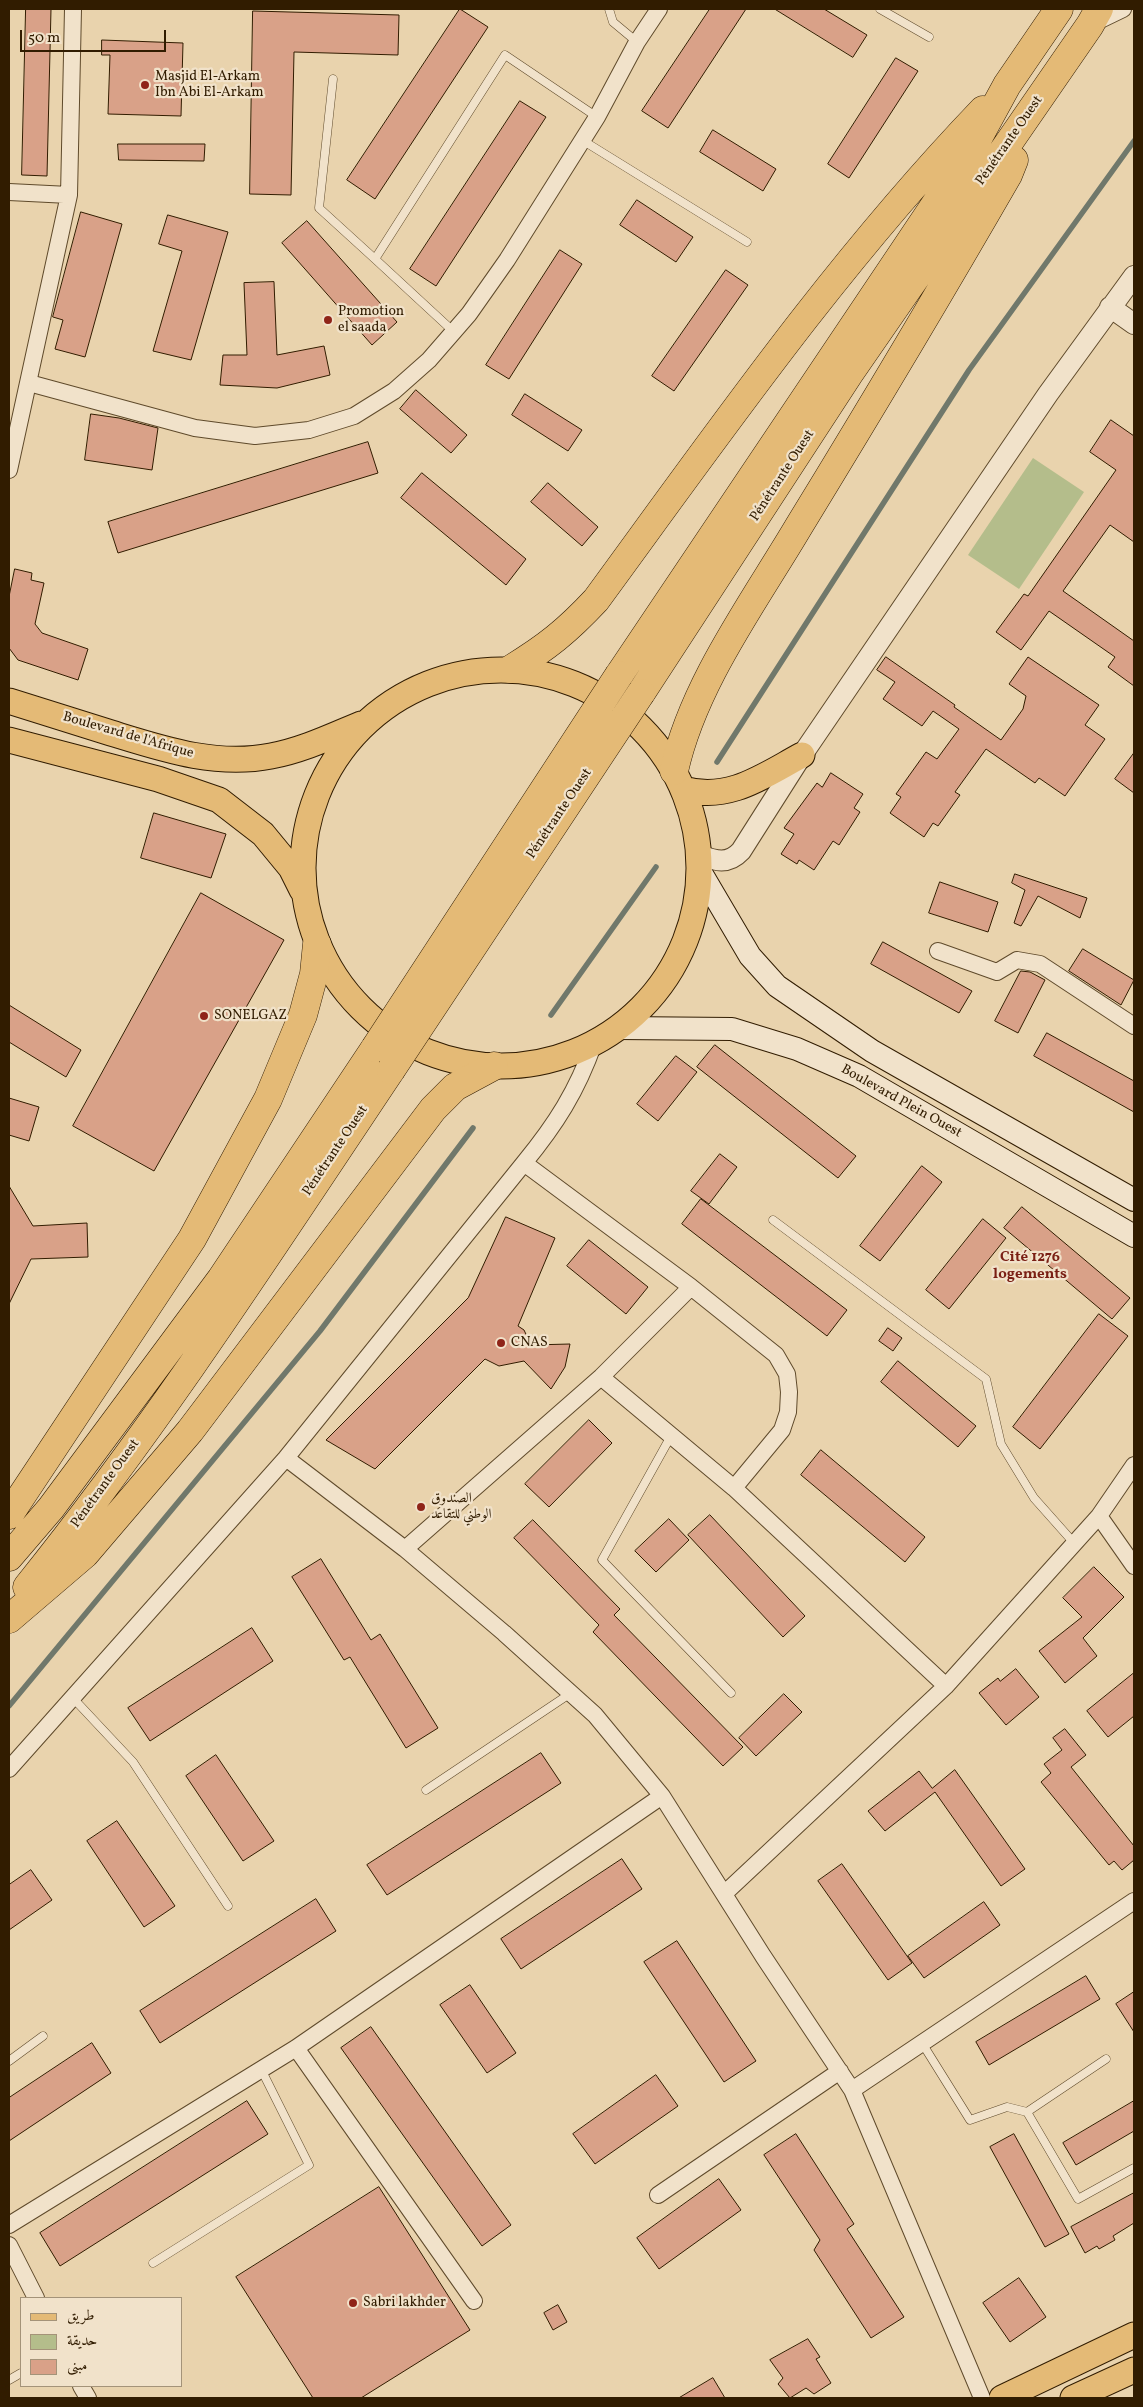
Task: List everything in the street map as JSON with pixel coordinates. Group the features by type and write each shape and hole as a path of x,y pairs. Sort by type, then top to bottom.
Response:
{"highway":[{"name":"Pénétrante Ouest","path":"9,1557 51,1508 221,1279 619,675 971,151 1007,85 1059,9"},
{"name":"Pénétrante Ouest","path":"9,1610 78,1524 243,1292 849,374 1094,17"},
{"path":"511,670 568,630 596,600 755,384 857,254 952,142 1007,85"},
{"path":"679,780 681,739 711,673 927,315 1008,175 1037,102"},
{"path":"9,1514 197,1231 268,1099 282,1066 303,1015 314,974 317,944"},
{"path":"9,1619 85,1554 190,1431 433,1109 455,1087 494,1066"}],"main road":[{"path":"511,670 560,678 605,699 644,730 679,780 691,810 700,863 694,916 678,959 652,997 619,1028 594,1043 549,1060 515,1066 494,1066 449,1059 407,1042 370,1017 339,983 317,944 308,919 304,894 303,847 313,802 334,760 363,724 395,699 432,681 470,671 511,670"},
{"name":"Boulevard de l'Afrique","path":"9,701 167,751 237,760 271,756 302,748 363,724"},
{"path":"9,740 158,779 219,800 263,834 291,868 304,894"},
{"path":"679,780 705,794 727,792 749,783 802,755"},
{"path":"700,863 750,956 777,986 872,1050 1134,1200"},
{"name":"Boulevard Plein Ouest","path":"619,1028 732,1029 797,1049 859,1076 1134,1236"},
{"path":"1002,2398 1134,2335"},
{"path":"1073,2398 1134,2370"}],"street":[{"path":"9,470 15,420 29,383 69,195 73,9"},
{"path":"29,383 195,428 255,436 309,430 354,416 394,391 429,360 454,332 507,260 597,117 637,42 659,9"},
{"path":"1094,17 1123,9"},
{"path":"9,192 69,195"},
{"path":"700,863 722,862 736,857 802,755 1048,394 1134,276"},
{"path":"1110,307 1134,324"},
{"path":"938,951 997,972 1018,960 1040,964 1134,1026"},
{"path":"9,1769 72,1696 286,1458 524,1163 568,1104 580,1080 594,1043"},
{"path":"524,1163 691,1287 776,1355 786,1374 789,1392 788,1412 782,1430 734,1488"},
{"path":"405,1549 601,1377 691,1287"},
{"path":"601,1377 734,1488 946,1686"},
{"path":"286,1458 405,1549 571,1693 595,1715 662,1796 725,1892 763,1956 852,2090 982,2398"},
{"path":"725,1892 946,1686 1099,1516 1134,1465"},
{"path":"1099,1516 1134,1566"},
{"path":"9,2225 296,2048 662,1796"},
{"path":"852,2090 1134,1901"},
{"path":"296,2048 474,2301"},
{"path":"658,2195 840,2071"},
{"path":"9,2245 35,2297"},
{"path":"82,2387 88,2398"}],"lane":[{"path":"609,9 613,22 637,42"},
{"path":"880,9 929,37"},
{"path":"375,259 505,55 597,117"},
{"path":"333,79 320,208 454,332"},
{"path":"582,140 747,242"},
{"path":"773,1220 986,1379 1001,1444 1034,1498 1074,1543"},
{"path":"671,1436 602,1560 731,1693"},
{"path":"426,1790 571,1693"},
{"path":"72,1696 133,1762 228,1906"},
{"path":"9,2062 43,2036"},
{"path":"922,2043 970,2120 1007,2107 1028,2112 1078,2199 1134,2168"},
{"path":"1028,2112 1106,2059"},
{"path":"153,2263 309,2165 261,2069"},
{"path":"9,2380 20,2374"}],"green space":[{"path":"1033,458 1084,492 1019,589 968,555"}],"building":[{"path":"26,9 51,9 47,176 22,175"},
{"path":"460,9 488,27 375,199 347,180"},
{"path":"710,9 746,9 668,128 642,111"},
{"path":"775,9 824,9 867,35 853,57"},
{"path":"253,11 399,15 398,55 294,52 291,195 250,194"},
{"name":"Masjid El-Arkam Ibn Abi El-Arkam","path":"102,40 183,43 181,116 108,114 110,55 102,55"},
{"path":"896,58 918,71 849,178 828,164"},
{"path":"520,101 546,117 436,286 410,269"},
{"path":"713,130 776,169 763,191 700,152"},
{"path":"118,144 205,144 204,161 119,160"},
{"path":"637,200 693,237 676,262 620,225"},
{"path":"81,212 122,224 85,357 55,349 63,320 53,317"},
{"path":"168,215 228,232 191,360 153,351 182,251 159,244"},
{"path":"307,221 397,322 372,345 282,243"},
{"path":"560,250 582,264 509,379 486,365"},
{"path":"726,270 748,285 674,391 652,376"},
{"path":"274,282 277,355 324,346 330,375 277,388 220,385 223,355 247,355 244,283"},
{"path":"416,390 467,435 451,453 400,409"},
{"path":"525,394 582,430 568,451 512,415"},
{"path":"91,414 119,418 158,428 152,470 85,460"},
{"path":"1111,420 1134,436 1134,542 1110,525 1063,591 1134,641 1134,686 1108,667 1115,657 1049,611 1021,650 996,632 1024,594 1028,596 1116,470 1090,452"},
{"path":"368,442 378,473 118,553 108,522"},
{"path":"422,473 526,559 506,585 401,498"},
{"path":"548,483 598,527 582,546 531,502"},
{"path":"15,569 32,573 31,580 44,583 35,624 42,633 88,649 78,680 18,660 9,648 9,597"},
{"path":"886,657 1001,740 1023,709 1026,696 1009,684 1028,657 1099,705 1085,725 1105,739 1065,796 1039,778 1035,783 986,749 955,792 960,795 938,826 933,823 924,837 890,813 901,797 896,794 926,752 937,759 959,729 933,711 922,726 883,699 895,682 877,670"},
{"path":"1134,753 1134,793 1115,779"},
{"path":"831,773 863,794 854,808 860,812 839,845 833,841 814,870 799,860 797,864 781,854 794,834 784,828 817,783 822,787"},
{"path":"154,813 226,834 211,878 141,858"},
{"path":"1015,874 1087,898 1080,918 1038,896 1021,926 1014,923 1025,890 1012,883"},
{"path":"940,882 998,902 988,932 929,913"},
{"path":"201,893 284,940 154,1171 73,1126"},
{"path":"883,942 972,991 959,1013 871,964"},
{"path":"1083,949 1134,980 1121,1005 1069,971"},
{"path":"1021,971 1030,972 1045,980 1018,1033 995,1021"},
{"path":"9,1005 81,1050 66,1077 9,1042"},
{"path":"1047,1033 1134,1081 1134,1112 1034,1056"},
{"path":"715,1045 856,1156 838,1178 697,1067"},
{"path":"676,1056 697,1072 658,1121 637,1104"},
{"path":"9,1098 39,1107 29,1141 9,1135"},
{"path":"720,1154 737,1167 709,1204 691,1191"},
{"path":"922,1166 942,1182 880,1261 860,1246"},
{"path":"9,1186 33,1226 87,1223 88,1257 31,1259 9,1304"},
{"path":"701,1199 847,1310 827,1336 682,1224"},
{"path":"1022,1207 1130,1298 1112,1319 1004,1228"},
{"path":"506,1217 555,1238 518,1326 524,1330 531,1345 570,1344 565,1367 551,1389 524,1361 499,1366 485,1359 375,1469 326,1440 468,1298"},
{"path":"983,1219 1006,1238 949,1309 926,1290"},
{"path":"589,1240 648,1287 626,1314 567,1266"},
{"path":"1099,1314 1128,1336 1040,1449 1013,1427"},
{"path":"888,1328 902,1338 893,1351 879,1341"},
{"path":"898,1361 976,1426 958,1447 881,1382"},
{"path":"589,1420 612,1443 549,1507 525,1484"},
{"path":"821,1450 925,1537 905,1562 801,1475"},
{"path":"710,1515 805,1616 783,1637 688,1535"},
{"path":"669,1519 689,1540 656,1572 635,1551"},
{"path":"533,1520 620,1609 614,1615 743,1747 723,1766 593,1632 599,1625 514,1538"},
{"path":"321,1559 371,1640 380,1634 438,1728 406,1748 350,1657 344,1660 292,1577"},
{"path":"1094,1567 1124,1597 1083,1638 1097,1656 1065,1683 1039,1651 1082,1617 1063,1598"},
{"path":"252,1628 273,1661 150,1741 128,1708"},
{"path":"1016,1669 1039,1697 1006,1725 979,1693 998,1678 1000,1681"},
{"path":"1134,1673 1134,1716 1108,1737 1087,1711"},
{"path":"784,1694 802,1712 756,1756 739,1738"},
{"path":"1065,1729 1086,1755 1071,1767 1134,1846 1134,1860 1122,1870 1114,1861 1109,1865 1041,1782 1051,1773 1044,1764 1062,1750 1053,1738"},
{"path":"541,1753 561,1783 387,1895 367,1865"},
{"path":"216,1755 274,1841 243,1861 186,1776"},
{"path":"955,1770 1025,1869 1001,1886 935,1792 885,1831 868,1811 919,1771 932,1788"},
{"path":"117,1821 175,1906 144,1927 87,1841"},
{"path":"622,1859 642,1889 521,1969 501,1939"},
{"path":"842,1864 912,1963 888,1980 818,1881"},
{"path":"31,1870 52,1900 9,1930 9,1885"},
{"path":"316,1899 336,1931 160,2043 140,2011"},
{"path":"984,1902 1000,1925 924,1978 908,1956"},
{"path":"677,1941 756,2061 724,2082 644,1962"},
{"path":"1086,1976 1100,1999 989,2065 976,2042"},
{"path":"470,1985 516,2053 487,2073 440,2005"},
{"path":"1134,1992 1134,2032 1116,2004"},
{"path":"371,2027 511,2225 482,2246 341,2048"},
{"path":"92,2043 111,2073 9,2141 9,2098"},
{"path":"656,2075 678,2106 595,2164 573,2134"},
{"path":"247,2101 268,2134 60,2266 40,2233"},
{"path":"1134,2101 1134,2131 1076,2165 1063,2143"},
{"path":"796,2134 854,2224 847,2229 904,2317 871,2338 814,2250 820,2240 764,2155"},
{"path":"1014,2134 1069,2234 1045,2247 990,2147"},
{"path":"719,2179 741,2210 659,2269 637,2238"},
{"name":"Sabri lakhder","path":"379,2187 470,2330 361,2398 313,2398 236,2277"},
{"path":"1134,2193 1134,2223 1113,2236 1115,2240 1099,2249 1097,2246 1085,2253 1071,2227"},
{"path":"1019,2278 1046,2317 1010,2342 983,2303"},
{"path":"558,2305 567,2322 553,2330 544,2313"},
{"path":"808,2339 820,2357 816,2359 831,2383 814,2394 806,2388 790,2398 778,2384 783,2378 770,2360"},
{"path":"713,2378 725,2398 679,2398"}],"waterway":[{"path":"717,762 969,370 1134,141"},
{"path":"551,1015 656,867"},
{"path":"9,1706 320,1331 473,1128"}],"place":[{"name":"Masjid El-Arkam Ibn Abi El-Arkam","path":"145,85"},
{"name":"Promotion el saada","path":"328,320"},
{"name":"SONELGAZ","path":"204,1016"},
{"name":"CNAS","path":"501,1343"},
{"name":"الصندوق الوطني للتقاعد","path":"421,1507"},
{"name":"Sabri lakhder","path":"353,2303"}],"district":[{"name":"Cité 1276 logements","path":"1030,1266"}]}
